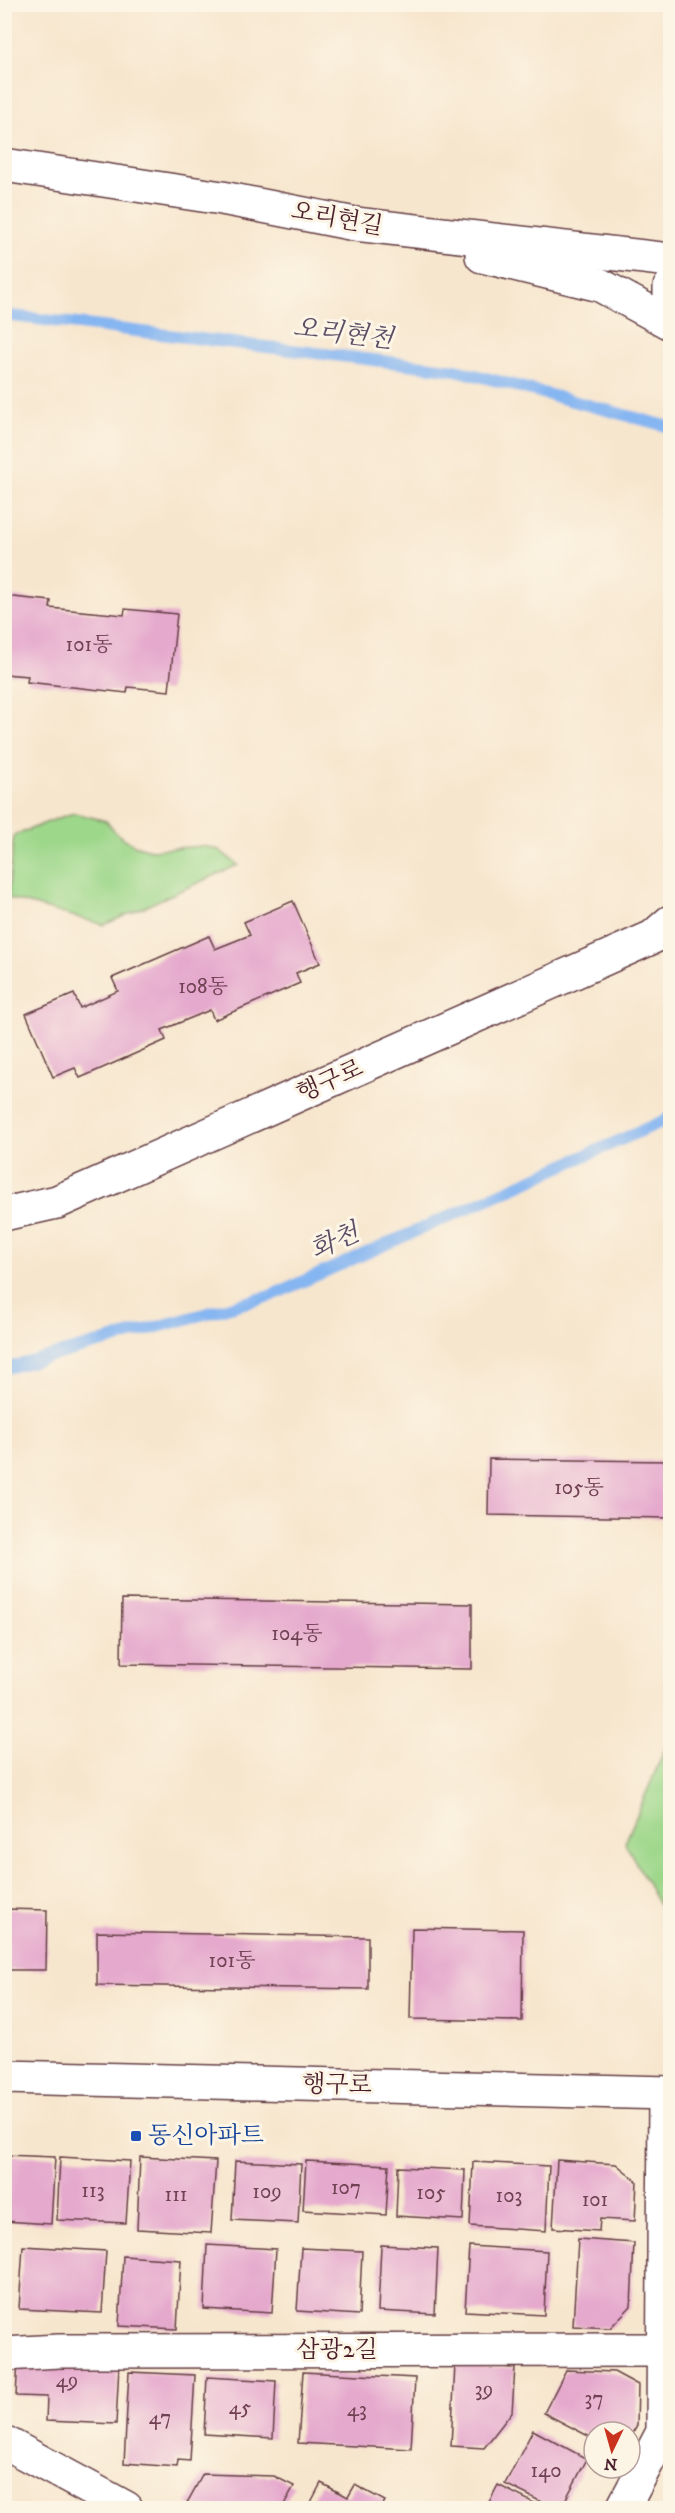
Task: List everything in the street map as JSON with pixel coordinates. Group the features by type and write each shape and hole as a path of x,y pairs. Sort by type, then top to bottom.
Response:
{"street":[{"name":"오리현길","path":"4,165 222,198 356,224 670,260"},
{"path":"356,224 600,285 670,323"},
{"path":"670,286 670,301"},
{"name":"행구로","path":"4,1214 57,1202 665,932"},
{"name":"행구로","path":"4,2077 668,2093"},
{"path":"623,2508 667,2434 668,2093"},
{"name":"삼광2길","path":"4,2354 59,2350 668,2350"},
{"path":"4,2442 126,2508"}],"green space":[{"path":"75,813 106,821 116,833 134,845 151,850 203,846 219,850 238,865 104,925 8,898 14,835"},
{"path":"670,1737 670,1925 625,1843"}],"building":[{"path":"4,596 51,601 50,608 124,615 125,609 177,614 169,691 128,687 127,693 27,682 28,676 4,674"},
{"path":"293,901 320,963 296,973 300,983 214,1020 210,1010 162,1030 166,1040 80,1078 75,1068 53,1077 26,1014 74,994 80,1008 118,991 112,978 209,936 215,949 250,935 244,922"},
{"path":"489,1459 670,1461 670,1518 488,1515"},
{"path":"122,1599 472,1604 472,1669 121,1664"},
{"path":"4,1909 47,1910 46,1970 4,1970"},
{"path":"412,1928 523,1930 522,2021 410,2019"},
{"path":"97,1932 368,1937 368,1989 97,1985"},
{"path":"4,2155 55,2157 51,2224 4,2221"},
{"path":"60,2157 130,2161 126,2223 57,2220"},
{"path":"140,2157 216,2161 211,2233 137,2229"},
{"path":"557,2160 616,2164 637,2181 635,2221 600,2219 599,2231 553,2228"},
{"path":"235,2161 301,2164 298,2223 232,2220"},
{"path":"306,2161 389,2165 386,2215 303,2210"},
{"path":"473,2162 549,2166 546,2231 470,2226"},
{"path":"398,2167 465,2170 463,2220 396,2216"},
{"path":"578,2239 634,2243 631,2306 610,2328 573,2326"},
{"path":"207,2245 276,2249 272,2313 204,2309"},
{"path":"381,2245 438,2248 435,2314 378,2311"},
{"path":"23,2246 106,2251 102,2313 19,2309"},
{"path":"469,2246 547,2251 544,2315 465,2311"},
{"path":"301,2248 362,2251 359,2315 297,2311"},
{"path":"123,2256 181,2260 177,2329 119,2326"},
{"path":"18,2360 119,2365 116,2424 46,2421 47,2397 16,2396"},
{"path":"455,2364 515,2368 512,2412 484,2448 451,2446"},
{"path":"566,2370 614,2372 638,2385 637,2420 582,2420 582,2433 544,2413"},
{"path":"129,2372 195,2375 190,2461 178,2460 177,2467 124,2463"},
{"path":"303,2372 415,2378 411,2449 298,2443"},
{"path":"207,2377 276,2381 273,2438 204,2434"},
{"path":"533,2430 582,2456 582,2468 561,2508 554,2508 505,2484"},
{"path":"203,2474 274,2476 294,2486 282,2508 199,2508 187,2503"},
{"path":"321,2483 348,2497 355,2485 385,2501 381,2508 308,2508"},
{"path":"498,2485 544,2508 486,2508"}],"waterway":[{"name":"오리현천","path":"4,315 456,370 670,427"},
{"name":"화천","path":"4,1369 270,1296 670,1118"}],"place":[{"name":"동신아파트","path":"136,2136"}]}
